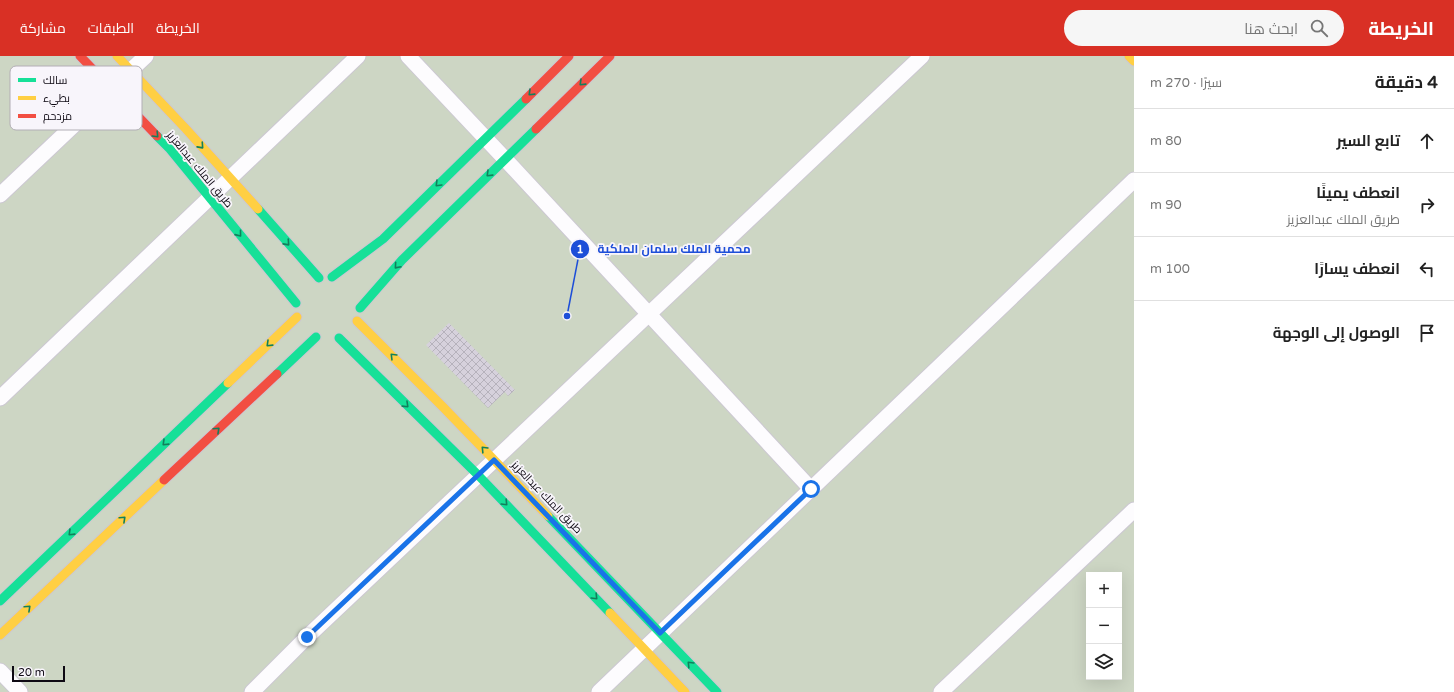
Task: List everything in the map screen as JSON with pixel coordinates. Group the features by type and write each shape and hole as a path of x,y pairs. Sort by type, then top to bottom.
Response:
{"street":[{"name":"طريق الملك عبدالعزيز","path":"80,56 90,66"},
{"name":"طريق الملك عبدالعزيز","path":"117,56 127,66"},
{"path":"135,66 146,56"},
{"path":"0,398 358,56"},
{"path":"408,56 811,489"},
{"path":"332,277 383,239 569,56"},
{"path":"360,308 402,260 610,56"},
{"path":"252,692 307,637 922,56"},
{"path":"1129,56 1134,61"},
{"name":"طريق الملك عبدالعزيز","path":"142,82 230,178 315,280 332,277"},
{"name":"طريق الملك عبدالعزيز","path":"142,120 169,148 296,303"},
{"path":"0,195 69,130"},
{"path":"599,692 1134,180"},
{"path":"332,277 342,280"},
{"path":"301,291 296,303 297,317 309,333 335,338 478,475 685,692"},
{"path":"357,295 360,308"},
{"name":"طريق الملك عبدالعزيز","path":"360,308 355,323 494,460 717,692"},
{"path":"0,601 297,317"},
{"path":"0,635 309,333"},
{"path":"940,692 1134,510"},
{"path":"0,671 20,692"}],"green space":[{"path":"0,56 1134,56 1134,692 0,692"}],"building":[{"path":"449,323 515,390 508,396 505,392 488,408 426,345"}],"traffic: fast":[{"path":"332,277 383,239 526,99"},
{"path":"360,308 402,260 536,129"},
{"path":"157,136 169,148 296,303"},
{"path":"258,209 319,278"},
{"path":"277,374 316,337"},
{"path":"339,338 478,475 610,613"},
{"path":"0,601 228,383"},
{"path":"548,516 717,692"}],"traffic: slow":[{"path":"117,56 126,66"},
{"path":"1129,56 1134,61"},
{"path":"142,82 258,209"},
{"path":"228,383 297,317"},
{"path":"357,321 443,407 548,516"},
{"path":"0,635 164,480"},
{"path":"610,613 685,692"}],"traffic: jam":[{"path":"80,56 90,66"},
{"path":"526,99 569,56"},
{"path":"536,129 610,56"},
{"path":"142,120 157,136"},
{"path":"164,480 277,374"}],"place":[{"name":"محمية الملك سلمان الملكية","path":"567,316"}],"route":[{"path":"307,637 494,460 660,633 811,489"}]}
